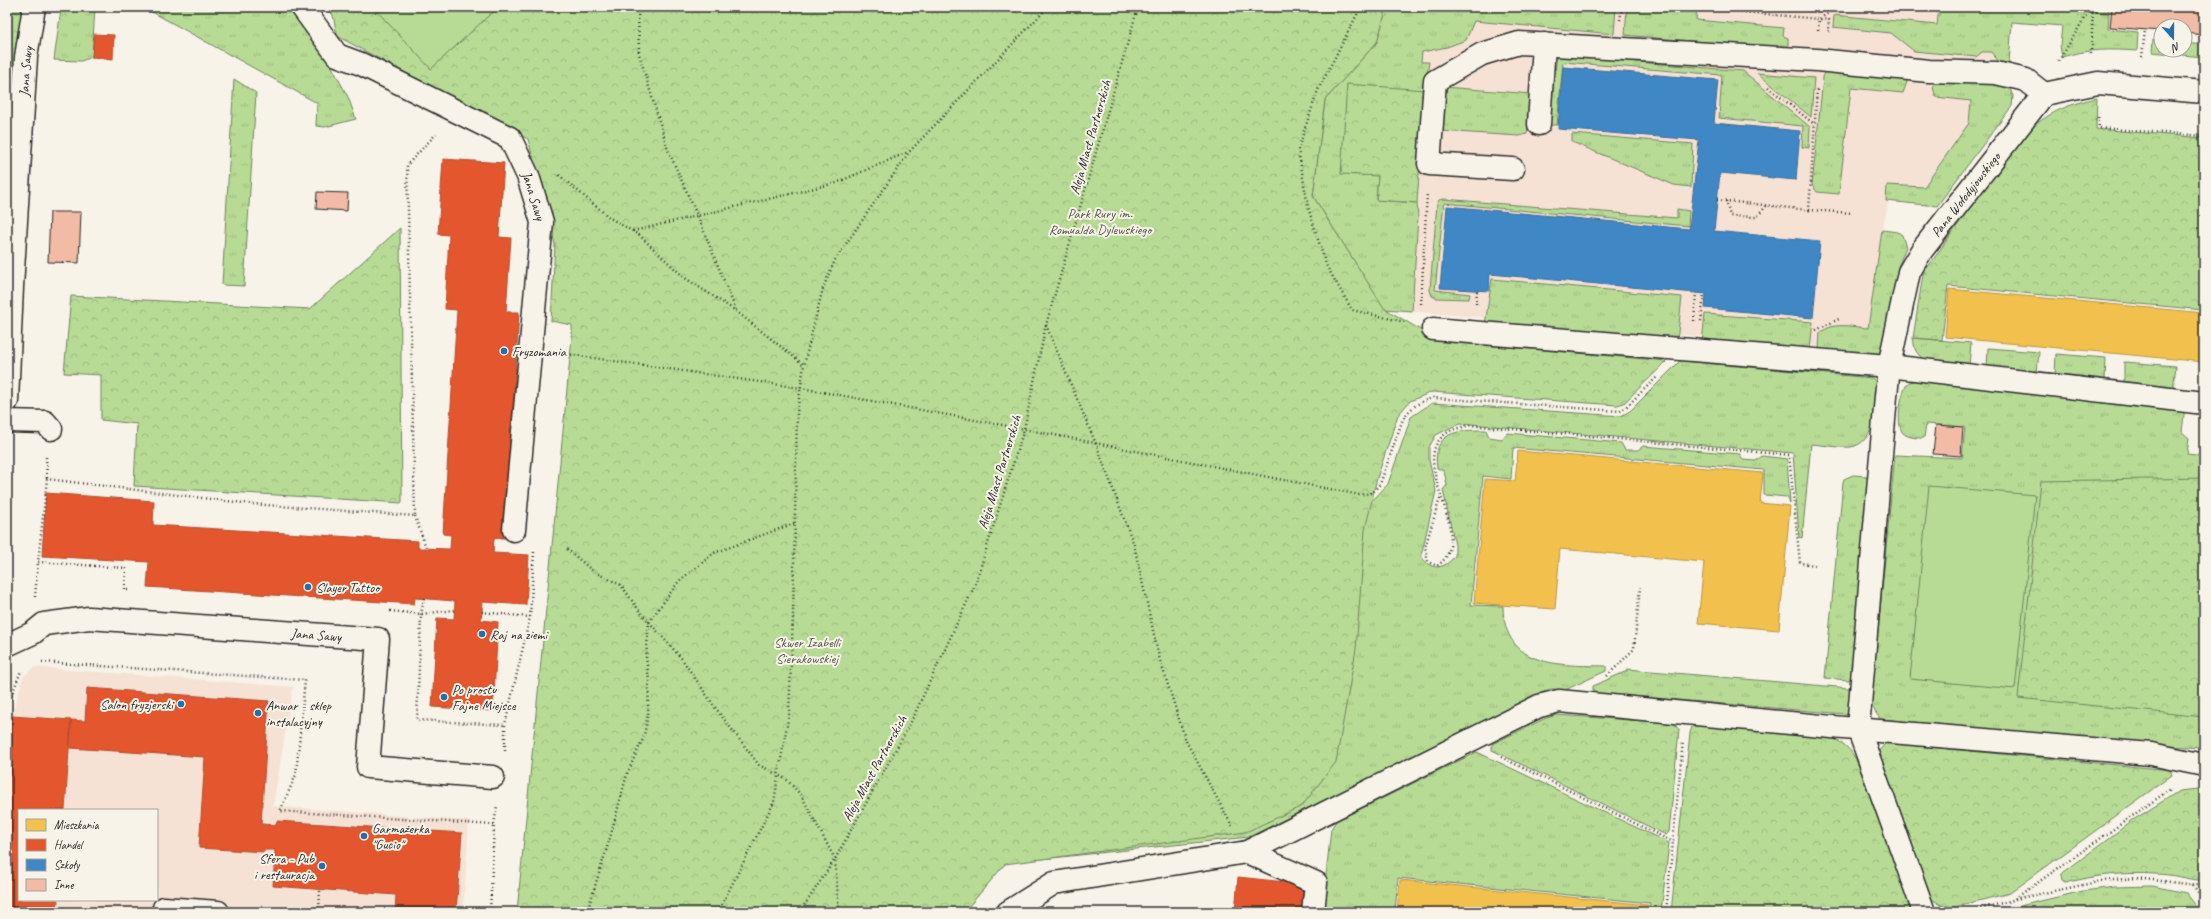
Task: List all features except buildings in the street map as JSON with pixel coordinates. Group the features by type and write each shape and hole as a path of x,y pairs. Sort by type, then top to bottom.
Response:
{"street":[{"name":"Jana Sawy","path":"7,401 9,287 26,57 34,7"},
{"name":"Jana Sawy","path":"302,7 338,54 510,138 528,176 542,222 514,530"},
{"path":"1513,169 1429,164 1435,81 1482,54 1519,43 1817,60 1929,71 1996,73 2026,80 2044,94 2098,83 2204,92"},
{"path":"1539,124 1544,44"},
{"name":"Pana Wołodyjowskiego","path":"1858,728 1889,366 1909,272 1922,250 2044,94"},
{"path":"1433,329 1889,366 2204,403"},
{"path":"7,421 45,422 52,429"},
{"name":"Jana Sawy","path":"7,645 32,633 44,624 89,618 378,639 368,767 493,778"},
{"path":"1008,912 1054,884 1247,852 1382,783 1470,742 1539,706 1559,701 1832,727 2151,754 2203,767"},
{"path":"1858,728 1924,912"},
{"path":"1247,852 1316,883 1313,912"},
{"path":"164,908 218,912"}],"path":[{"path":"638,7 639,54 668,150 698,217 736,310"},
{"path":"718,912 774,802 788,714 793,616 797,412 804,365 823,288 835,260 909,152 1048,7"},
{"name":"Aleja Miast Partnerskich","path":"800,912 834,859 910,724 975,585 1024,428 1046,325 1138,7"},
{"path":"1361,7 1318,90 1298,149 1308,208 1326,265 1352,310 1433,329"},
{"path":"1620,20 1622,7"},
{"path":"1819,19 1838,7"},
{"path":"2092,7 2092,54"},
{"path":"2044,94 2064,50 2092,7"},
{"path":"1701,8 1829,20 1828,31 1835,32"},
{"path":"2142,57 2145,30"},
{"path":"1809,210 1815,124 1817,60"},
{"path":"1761,82 1815,124"},
{"path":"2098,83 2099,128 2204,136"},
{"path":"426,548 415,516 407,165 457,112"},
{"path":"633,231 698,217 836,183 909,152"},
{"path":"1429,164 1421,305 1429,305"},
{"path":"557,173 610,218 640,235 685,278 736,310 804,365"},
{"path":"1717,200 1809,210 1853,213"},
{"path":"1726,201 1730,216 1757,217 1767,205"},
{"path":"1694,314 1696,293"},
{"path":"1702,314 1704,294"},
{"path":"1046,325 1096,444 1134,545 1159,657 1186,741 1247,852"},
{"path":"530,349 801,388 1024,428 1096,444 1360,495 1372,492 1380,484 1403,419 1408,412 1423,401 1433,398 1620,411 1625,408 1684,350"},
{"path":"1441,495 1425,547 1428,562 1437,566 1446,560 1452,544 1441,495 1431,457 1437,442 1451,430 1470,425 1789,455 1800,562 1815,565"},
{"path":"133,590 125,590 126,568 38,562 47,479 252,504 415,516"},
{"path":"587,912 610,838 627,774 644,736 648,713 649,680 646,657 649,622 679,582 714,553 795,523"},
{"path":"482,612 530,617 534,542 514,530"},
{"path":"567,549 594,572 621,584 649,622 682,659 714,706 759,765 786,779 800,795 834,859 839,912"},
{"path":"1603,678 1610,674 1634,649 1640,586"},
{"path":"424,598 421,614 417,720 505,725"},
{"path":"382,610 421,614 454,610"},
{"path":"34,661 305,680 296,775 280,811 494,826"},
{"path":"7,707 8,699 20,672 25,668"},
{"path":"1666,912 1686,713"},
{"path":"1470,742 1673,842"},
{"path":"2013,900 2203,767"},
{"path":"1969,912 2013,900 2102,881 2136,878 2204,886"},
{"path":"2193,885 2204,902"},
{"path":"319,912 320,890"}],"shaded area":[{"path":"1387,7 2003,7 1996,62 1933,203 1889,201 1882,230 1865,351 1384,309 1313,196 1377,42"},
{"path":"34,667 293,687 273,806 469,821 463,912 7,912 7,788 12,716 23,677"}],"green space":[{"path":"7,7 34,7 7,199"},
{"path":"69,7 95,7 92,57 81,61 54,60 61,9 68,10"},
{"path":"143,7 287,7 323,50 348,97 356,119 325,127 316,126 317,103"},
{"path":"326,7 1387,7 1377,42 1325,100 1313,196 1384,308 1439,341 1667,361 1624,403 1617,405 1432,392 1410,401 1398,415 1377,478 1365,530 1356,649 1336,762 1302,806 1246,832 1005,864 964,912 517,912 572,337 572,325 551,321 555,244 528,139 337,36 333,15"},
{"path":"373,7 498,7 431,69"},
{"path":"1387,7 1616,7 1614,34 1474,21 1466,40 1447,47 1422,52 1421,62 1429,62 1425,90 1378,176 1376,200 1417,203 1418,216 1412,311 1384,309 1313,196 1325,100 1377,42"},
{"path":"1627,7 1697,7 1696,20 1784,28 1783,36 1788,38 1788,50 1625,35"},
{"path":"1939,7 2005,7 2109,13 2108,29 2138,32 2137,51 2099,50 2081,52 2062,57 2060,45 2062,26 2012,22 2009,63 1999,62 1991,52 1982,52 1976,57 1914,51 1891,33 1833,27 1834,15 1937,25"},
{"path":"2005,7 2109,7 2109,13"},
{"path":"2193,44 2204,45 2203,57 2193,56"},
{"path":"1557,55 1743,71 1810,127 1809,148 1802,147 1803,126 1719,118 1722,75 1563,62 1557,125 1549,125"},
{"path":"1824,69 1905,78 1907,82 1903,93 1851,88 1839,194 1817,192 1812,185"},
{"path":"1757,73 1814,78 1811,117"},
{"path":"234,79 256,93 244,286 222,285"},
{"path":"1944,79 2003,85 2009,87 2013,96 2012,106 1937,206 1886,201 1887,185 1924,187 1969,123 1971,101 1936,97 1933,88 1935,83"},
{"path":"1347,84 1425,90 1417,203 1376,200 1378,176 1341,174"},
{"path":"1444,87 1532,94 1527,134 1519,136 1439,131"},
{"path":"2097,98 2096,129 2204,138 2204,310 1948,286 1942,340 1913,338 1923,274 2014,145 2033,127 2051,114 2072,105"},
{"path":"1572,134 1693,144 1691,187 1674,185 1572,142"},
{"path":"1443,199 1677,218 1677,209 1689,211 1688,226 1444,203 1435,290 1470,294 1469,299 1436,298 1432,296 1430,290 1437,204 1439,200"},
{"path":"400,228 402,503 134,486 137,424 101,420 101,375 64,373 71,296 310,309"},
{"path":"1882,230 1898,232 1902,235 1906,247 1898,267 1881,355 1819,349 1820,333 1825,329 1837,326 1868,328"},
{"path":"1492,279 1682,297 1677,341 1485,324"},
{"path":"1705,314 1813,322 1810,349 1702,343"},
{"path":"1913,338 1971,343 1969,366 1940,364 1926,360 1916,351"},
{"path":"1988,348 2039,352 2037,372 1987,369"},
{"path":"2056,354 2106,358 2105,380 2055,374"},
{"path":"1680,361 1872,378 1877,382 1879,387 1875,413 1873,423 1866,439 1851,447 1811,444 1802,538 1799,537 1793,453 1460,423 1436,435 1429,447 1429,460 1436,491 1421,556 1429,565 1438,567 1446,564 1455,556 1455,545 1443,490 1447,485 1444,471 1437,468 1437,456 1439,446 1443,440 1449,435 1457,432 1486,430 1489,437 1502,439 1507,433 1621,443 1625,450 1638,450 1643,446 1740,454 1743,460 1756,461 1762,456 1787,459 1790,503 1787,497 1764,495 1764,470 1513,448 1511,479 1483,476 1471,605 1503,606 1506,627 1513,642 1524,652 1538,659 1571,665 1606,666 1606,671 1565,690 1550,689 1249,837 1005,863 964,912 812,912 1367,501 1374,499 1388,484 1411,417 1432,403 1621,416 1630,411"},
{"path":"2124,362 2176,366 2173,389 2124,384"},
{"path":"1914,381 2185,405 2182,432 2189,438 2187,454 2204,456 2204,748 2152,745 1880,719 1871,705 1895,455 1962,458 1965,427 1926,424 1924,438 1910,437 1903,433 1899,422 1901,399 1906,386 1909,382"},
{"path":"1853,475 1867,476 1873,482 1856,676 1848,680 1825,678 1843,482 1844,479"},
{"path":"2204,478 2204,717 2018,698 2041,481"},
{"path":"1929,486 2035,495 2015,689 1910,679"},
{"path":"1627,669 1849,688 1855,692 1852,706 1846,714 1593,693 1593,686 1627,671"},
{"path":"1556,715 1674,723 1679,730 1669,832 1666,835 1492,750 1492,744 1544,719"},
{"path":"1696,725 1829,737 1849,749 1860,769 1912,912 1671,912 1690,733 1692,727"},
{"path":"1886,743 2170,770 2172,775 2010,893 1954,907 1943,906 1928,897 1874,756"},
{"path":"1477,752 1669,843 1661,912 1649,912 1650,903 1398,878 1395,912 1322,912 1331,829 1336,821"},
{"path":"2199,789 2204,793 2204,881 2143,873 2110,875 2066,883 2062,880 2061,875 2064,872 2133,820 2179,791"},
{"path":"2152,886 2186,893 2201,912 1994,912 2083,891 2115,887"}],"place":[{"name":"Fryzomania","path":"504,351"},
{"name":"Slayer Tattoo","path":"308,587"},
{"name":"Raj na ziemi","path":"482,634"},
{"name":"Po prostu Fajne Miejsce","path":"444,697"},
{"name":"Salon fryzjerski","path":"181,704"},
{"name":"Anwar - sklep instalacyjny","path":"258,713"},
{"name":"Garmażerka \"Gucio\"","path":"364,836"},
{"name":"Sfera - Pub i restauracja","path":"322,866"}],"park label":[{"name":"Park Rury im. Romualda Dylewskiego","path":"1100,222"},
{"name":"Skwer Izabelli Sierakowskiej","path":"807,650"}]}
